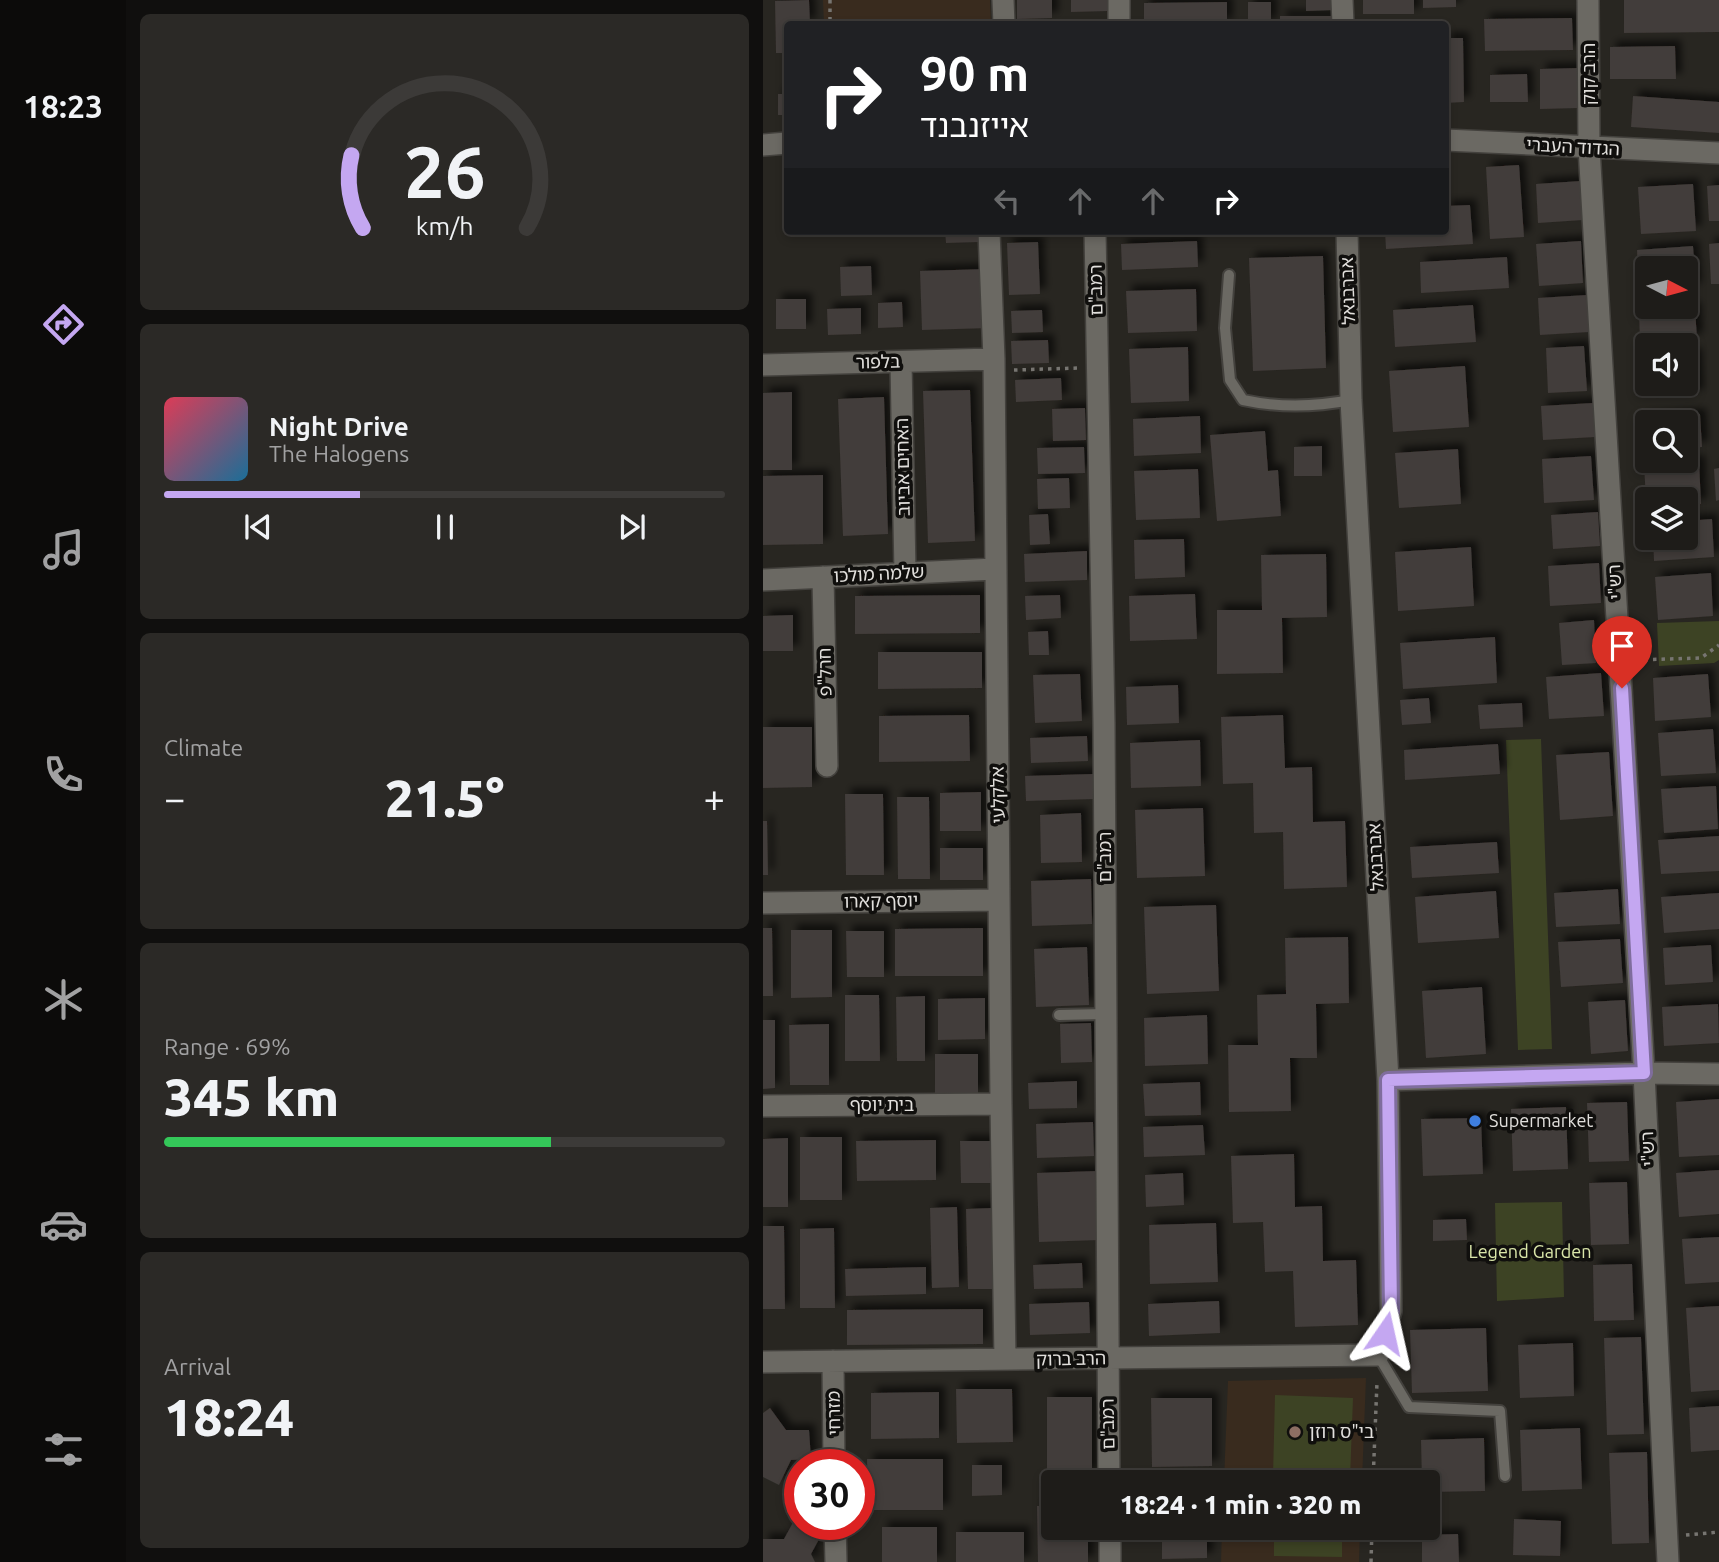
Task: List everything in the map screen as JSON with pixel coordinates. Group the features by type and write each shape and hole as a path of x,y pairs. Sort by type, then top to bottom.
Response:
{"street":[{"path":"1003,0 1004,21"},
{"path":"1119,0 1119,21"},
{"path":"1342,0 1343,21"},
{"name":"הרב קוק","path":"1588,0 1590,148"},
{"name":"הגדוד העברי","path":"1449,140 1713,155"},
{"path":"763,145 784,144"},
{"name":"רש\"י","path":"1590,148 1644,1073 1668,1562"},
{"name":"אלקלעי","path":"989,235 994,365 1005,1359"},
{"name":"רמב\"ם","path":"1095,235 1104,709 1109,1470"},
{"name":"אברבנאל","path":"1347,235 1351,400 1388,1080 1391,1311 1378,1355"},
{"name":"בלפור","path":"763,365 901,362 994,365"},
{"name":"האחים אביוב","path":"901,362 905,573"},
{"name":"שלמה מולכו","path":"763,580 995,569"},
{"name":"חרל\"פ","path":"823,577 827,766"},
{"name":"יוסף קארו","path":"763,902 999,900"},
{"path":"1388,1080 1644,1073 1719,1074"},
{"name":"בית יוסף","path":"763,1106 1001,1104"},
{"name":"הרב ברוק","path":"763,1362 1378,1355"},
{"name":"מזרחי","path":"833,1361 835,1449"},
{"path":"835,1540 836,1562"},
{"path":"1110,1540 1110,1562"}],"lane":[{"path":"1229,275 1225,328 1230,380 1243,400 1269,406 1307,406 1351,400"},
{"path":"1059,1015 1105,1014"},
{"path":"1378,1355 1409,1407 1500,1411 1505,1476"}],"path":[{"path":"830,0 830,21"},
{"path":"994,365 1097,368"},
{"path":"1620,661 1701,658 1719,645"},
{"path":"1374,1470 1378,1355"},
{"path":"1667,1537 1719,1532"},
{"path":"1370,1562 1371,1540"}],"shaded area":[{"path":"823,0 990,0 991,21 824,21"},
{"name":"בי\"ס רוזן","path":"1366,1378 1362,1470 1224,1470 1228,1381"},
{"path":"1222,1540 1360,1540 1359,1562 1221,1562"}],"green space":[{"path":"1719,621 1719,660 1714,663 1659,666 1657,623"},
{"path":"1541,739 1552,1049 1518,1050 1506,740"},
{"name":"Legend Garden","path":"1562,1202 1564,1297 1497,1301 1495,1203"},
{"path":"1275,1395 1353,1398 1350,1470 1273,1470"},
{"path":"1274,1540 1342,1540 1342,1557 1274,1556"}],"building":[{"path":"809,0 810,21 784,21 784,53 776,53 775,1"},
{"path":"1017,0 1052,0 1052,18 1017,19"},
{"path":"1071,0 1109,0 1109,11 1071,12"},
{"path":"1306,0 1332,0 1332,10 1306,11"},
{"path":"1363,0 1414,0 1414,14 1363,14"},
{"path":"1423,0 1456,0 1456,7 1423,8"},
{"path":"1624,0 1719,0 1719,32 1624,33"},
{"path":"1227,2 1227,21 1144,21 1144,3"},
{"path":"1248,2 1271,2 1271,21 1248,21"},
{"path":"1280,16 1332,16 1332,21 1280,21"},
{"path":"1572,18 1573,50 1485,51 1484,19"},
{"path":"1449,38 1463,38 1464,102 1449,103"},
{"path":"1675,46 1676,79 1610,79 1610,47"},
{"path":"1579,68 1579,108 1540,109 1540,69"},
{"path":"1527,74 1528,102 1490,102 1490,75"},
{"path":"778,94 784,94 784,115 778,115"},
{"path":"1633,96 1719,102 1719,133 1631,127"},
{"path":"1519,165 1524,237 1490,239 1486,167"},
{"path":"1581,181 1583,220 1538,223 1536,184"},
{"path":"1693,184 1696,231 1641,234 1638,187"},
{"path":"1719,185 1719,221 1709,221 1707,186"},
{"path":"1470,205 1473,244 1386,249 1385,235 1449,235 1449,206"},
{"path":"945,235 979,235 979,242 946,243"},
{"path":"1197,241 1198,267 1122,270 1121,244"},
{"path":"1581,241 1583,283 1539,286 1536,244"},
{"path":"1038,242 1040,294 1009,295 1007,243"},
{"path":"1719,243 1719,284 1711,284 1709,244"},
{"path":"1693,246 1694,256 1637,256 1637,250"},
{"path":"1323,256 1326,368 1253,371 1249,258"},
{"path":"1507,257 1509,288 1421,293 1420,262"},
{"path":"871,266 872,295 841,296 840,267"},
{"path":"988,269 990,328 922,330 920,271"},
{"path":"1196,289 1197,331 1128,333 1126,291"},
{"path":"1587,295 1589,332 1540,335 1538,298"},
{"path":"776,299 806,299 806,329 776,329"},
{"path":"902,302 903,327 878,328 878,303"},
{"path":"1473,305 1476,342 1395,347 1393,310"},
{"path":"861,308 861,334 828,335 827,309"},
{"path":"1042,310 1043,332 1012,333 1011,311"},
{"path":"1639,319 1696,319 1697,333 1640,333"},
{"path":"1048,340 1049,363 1012,364 1011,341"},
{"path":"1584,346 1587,391 1548,393 1546,348"},
{"path":"1188,347 1189,401 1131,403 1129,349"},
{"path":"1465,366 1469,427 1393,432 1389,371"},
{"path":"1061,378 1062,400 1016,402 1015,380"},
{"path":"970,390 975,541 928,543 923,391"},
{"path":"792,392 792,470 763,470 763,393"},
{"path":"1646,396 1681,396 1646,398"},
{"path":"884,397 888,534 843,536 838,399"},
{"path":"1593,403 1595,437 1543,440 1541,406"},
{"path":"1085,408 1086,440 1053,441 1052,409"},
{"path":"1700,414 1702,447 1698,447"},
{"path":"1200,416 1201,453 1134,456 1133,419"},
{"path":"1265,431 1268,471 1278,470 1281,516 1217,521 1210,435"},
{"path":"1322,446 1322,476 1294,476 1294,447"},
{"path":"1084,447 1085,473 1038,474 1037,448"},
{"path":"1458,449 1461,504 1399,508 1395,453"},
{"path":"1591,456 1594,500 1544,503 1542,459"},
{"path":"1698,461 1701,504 1698,504 1698,487 1645,487 1644,473 1698,473"},
{"path":"1719,468 1719,500 1716,501 1714,469"},
{"path":"1198,469 1200,518 1136,520 1134,471"},
{"path":"823,475 823,544 763,545 763,476"},
{"path":"1069,478 1070,508 1038,509 1037,479"},
{"path":"1598,512 1600,546 1553,549 1551,515"},
{"path":"1048,514 1050,544 1030,545 1029,515"},
{"path":"1712,519 1714,557 1654,561 1654,550 1698,550 1698,520"},
{"path":"1184,539 1185,577 1135,579 1134,540"},
{"path":"1471,547 1474,606 1398,611 1395,552"},
{"path":"1087,551 1087,580 1025,582 1024,554"},
{"path":"1326,554 1327,617 1282,618 1283,673 1217,674 1217,610 1262,610 1261,555"},
{"path":"1599,563 1601,603 1550,606 1548,566"},
{"path":"1711,573 1713,616 1658,620 1655,577"},
{"path":"1195,594 1197,639 1130,641 1129,596"},
{"path":"980,595 980,633 855,634 855,596"},
{"path":"1060,595 1061,618 1026,620 1025,596"},
{"path":"793,615 793,651 763,651 763,616"},
{"path":"1594,620 1596,663 1562,665 1559,623"},
{"path":"1048,631 1049,655 1029,655 1028,632"},
{"path":"1495,637 1497,683 1403,689 1400,643"},
{"path":"878,652 982,652 982,688 878,689"},
{"path":"1601,673 1604,716 1549,719 1546,677"},
{"path":"1080,674 1082,721 1035,723 1033,675"},
{"path":"1708,674 1711,717 1655,721 1653,678"},
{"path":"1178,685 1179,723 1127,725 1126,687"},
{"path":"1429,698 1431,723 1402,725 1400,700"},
{"path":"1522,703 1523,727 1480,729 1478,705"},
{"path":"969,715 970,761 879,762 879,716"},
{"path":"1283,715 1285,768 1312,767 1313,822 1345,821 1347,887 1284,889 1283,832 1254,833 1253,783 1223,784 1221,717"},
{"path":"763,727 812,727 812,787 763,788"},
{"path":"1713,729 1716,773 1661,776 1658,733"},
{"path":"1087,736 1088,761 1031,763 1030,738"},
{"path":"1200,740 1201,786 1131,788 1130,743"},
{"path":"1498,744 1500,774 1405,780 1404,750"},
{"path":"1609,752 1613,816 1560,820 1556,755"},
{"path":"1093,774 1094,799 1026,801 1025,776"},
{"path":"1716,786 1718,829 1664,833 1661,789"},
{"path":"981,792 981,831 940,831 940,793"},
{"path":"845,794 883,794 884,875 846,875"},
{"path":"897,797 929,797 930,879 898,879"},
{"path":"1203,808 1205,876 1137,878 1135,810"},
{"path":"1081,813 1082,862 1041,863 1040,815"},
{"path":"763,821 767,821 768,875 763,875"},
{"path":"1719,836 1719,871 1661,874 1658,840"},
{"path":"1497,842 1499,873 1412,878 1410,847"},
{"path":"940,848 983,848 983,880 940,880"},
{"path":"1091,879 1092,924 1032,926 1031,881"},
{"path":"1618,889 1620,924 1556,927 1554,893"},
{"path":"1496,891 1499,938 1418,943 1415,897"},
{"path":"1719,893 1719,929 1664,933 1661,897"},
{"path":"1216,905 1219,991 1147,994 1144,907"},
{"path":"763,928 772,928 773,996 763,996"},
{"path":"983,928 983,976 895,976 895,929"},
{"path":"791,930 832,930 832,997 791,998"},
{"path":"846,931 884,931 884,977 847,977"},
{"path":"1348,937 1349,1003 1316,1004 1317,1058 1290,1058 1291,1111 1229,1112 1228,1045 1258,1045 1257,995 1286,994 1285,938"},
{"path":"1620,939 1623,983 1561,987 1558,942"},
{"path":"1711,945 1713,982 1665,985 1663,948"},
{"path":"1087,947 1089,1005 1036,1007 1034,949"},
{"path":"1482,987 1486,1054 1426,1058 1422,991"},
{"path":"845,995 879,995 880,1061 845,1061"},
{"path":"925,996 925,1061 897,1061 896,997"},
{"path":"985,998 985,1039 938,1040 938,999"},
{"path":"1625,1000 1628,1051 1591,1054 1588,1002"},
{"path":"1718,1004 1719,1043 1664,1046 1662,1007"},
{"path":"1207,1015 1208,1064 1145,1066 1144,1018"},
{"path":"763,1020 775,1020 775,1088 763,1089"},
{"path":"1091,1023 1092,1062 1061,1063 1060,1024"},
{"path":"829,1024 829,1085 790,1085 789,1025"},
{"path":"935,1054 978,1054 978,1094 935,1094"},
{"path":"1077,1081 1077,1108 1029,1109 1028,1083"},
{"path":"1200,1082 1201,1115 1145,1116 1143,1084"},
{"path":"1719,1099 1719,1155 1679,1157 1676,1102"},
{"path":"1627,1102 1629,1161 1589,1162 1587,1103"},
{"path":"1566,1107 1568,1169 1513,1171 1511,1109"},
{"path":"1481,1118 1483,1174 1423,1176 1421,1119"},
{"path":"1093,1122 1094,1156 1037,1158 1036,1124"},
{"path":"1203,1125 1205,1155 1144,1157 1143,1127"},
{"path":"800,1137 842,1137 842,1200 800,1200"},
{"path":"788,1138 788,1207 763,1207 763,1139"},
{"path":"936,1140 936,1180 857,1181 856,1141"},
{"path":"960,1141 991,1141 992,1183 961,1183"},
{"path":"1294,1154 1295,1207 1322,1206 1323,1261 1356,1260 1358,1325 1295,1327 1293,1271 1265,1272 1263,1222 1233,1223 1231,1156"},
{"path":"1719,1170 1719,1214 1679,1217 1676,1173"},
{"path":"1098,1171 1100,1240 1039,1242 1037,1173"},
{"path":"1183,1173 1184,1205 1146,1207 1145,1175"},
{"path":"1627,1182 1629,1244 1591,1245 1589,1183"},
{"path":"957,1207 959,1287 932,1288 930,1208"},
{"path":"992,1208 995,1289 968,1289 966,1209"},
{"path":"1466,1219 1467,1240 1433,1241 1433,1220"},
{"path":"1216,1223 1218,1282 1150,1284 1149,1225"},
{"path":"763,1226 784,1226 785,1309 763,1309"},
{"path":"834,1228 835,1308 800,1308 800,1229"},
{"path":"1719,1237 1719,1282 1685,1284 1682,1239"},
{"path":"1082,1263 1083,1288 1034,1289 1033,1265"},
{"path":"1632,1264 1634,1320 1594,1321 1593,1265"},
{"path":"926,1267 926,1294 846,1296 845,1269"},
{"path":"1219,1301 1220,1333 1149,1336 1148,1304"},
{"path":"1089,1302 1090,1333 1030,1335 1029,1304"},
{"path":"1719,1306 1719,1390 1691,1392 1686,1308"},
{"path":"983,1309 983,1344 847,1345 847,1310"},
{"path":"1486,1328 1488,1391 1412,1393 1410,1330"},
{"path":"1641,1337 1644,1434 1607,1435 1604,1338"},
{"path":"1573,1343 1574,1396 1520,1398 1518,1345"},
{"path":"956,1389 1012,1389 1013,1442 957,1443"},
{"path":"939,1392 939,1438 871,1439 871,1393"},
{"path":"1047,1397 1092,1397 1092,1470 1047,1470"},
{"path":"1151,1398 1212,1398 1212,1466 1152,1467"},
{"path":"1719,1406 1719,1450 1691,1452 1689,1408"},
{"path":"770,1408 786,1430 809,1430 810,1449 784,1449 784,1475 779,1485 763,1477 763,1413"},
{"path":"1580,1428 1582,1489 1522,1491 1520,1430"},
{"path":"1484,1438 1485,1491 1440,1492 1440,1470 1422,1470 1421,1440"},
{"path":"1647,1452 1649,1543 1612,1544 1609,1453"},
{"path":"875,1459 943,1459 943,1510 875,1510"},
{"path":"972,1465 1002,1465 1002,1495 972,1496"},
{"path":"1037,1506 1041,1506 1041,1540 1088,1540 1088,1562 1038,1562"},
{"path":"1514,1519 1561,1521 1560,1556 1513,1555"},
{"path":"882,1527 937,1527 937,1562 882,1562"},
{"path":"956,1532 1024,1532 1024,1562 956,1562"},
{"path":"1440,1534 1458,1534 1459,1562 1422,1562 1422,1540 1440,1540"},
{"path":"763,1539 819,1540 811,1554 815,1562 763,1562"},
{"path":"1162,1540 1207,1540 1207,1558 1162,1559"}],"place":[{"name":"Supermarket","path":"1475,1121"},
{"name":"בי\"ס רוזן","path":"1295,1432"}],"route":[{"path":"1385,1333 1391,1311 1388,1080 1644,1073 1622,688"}]}
